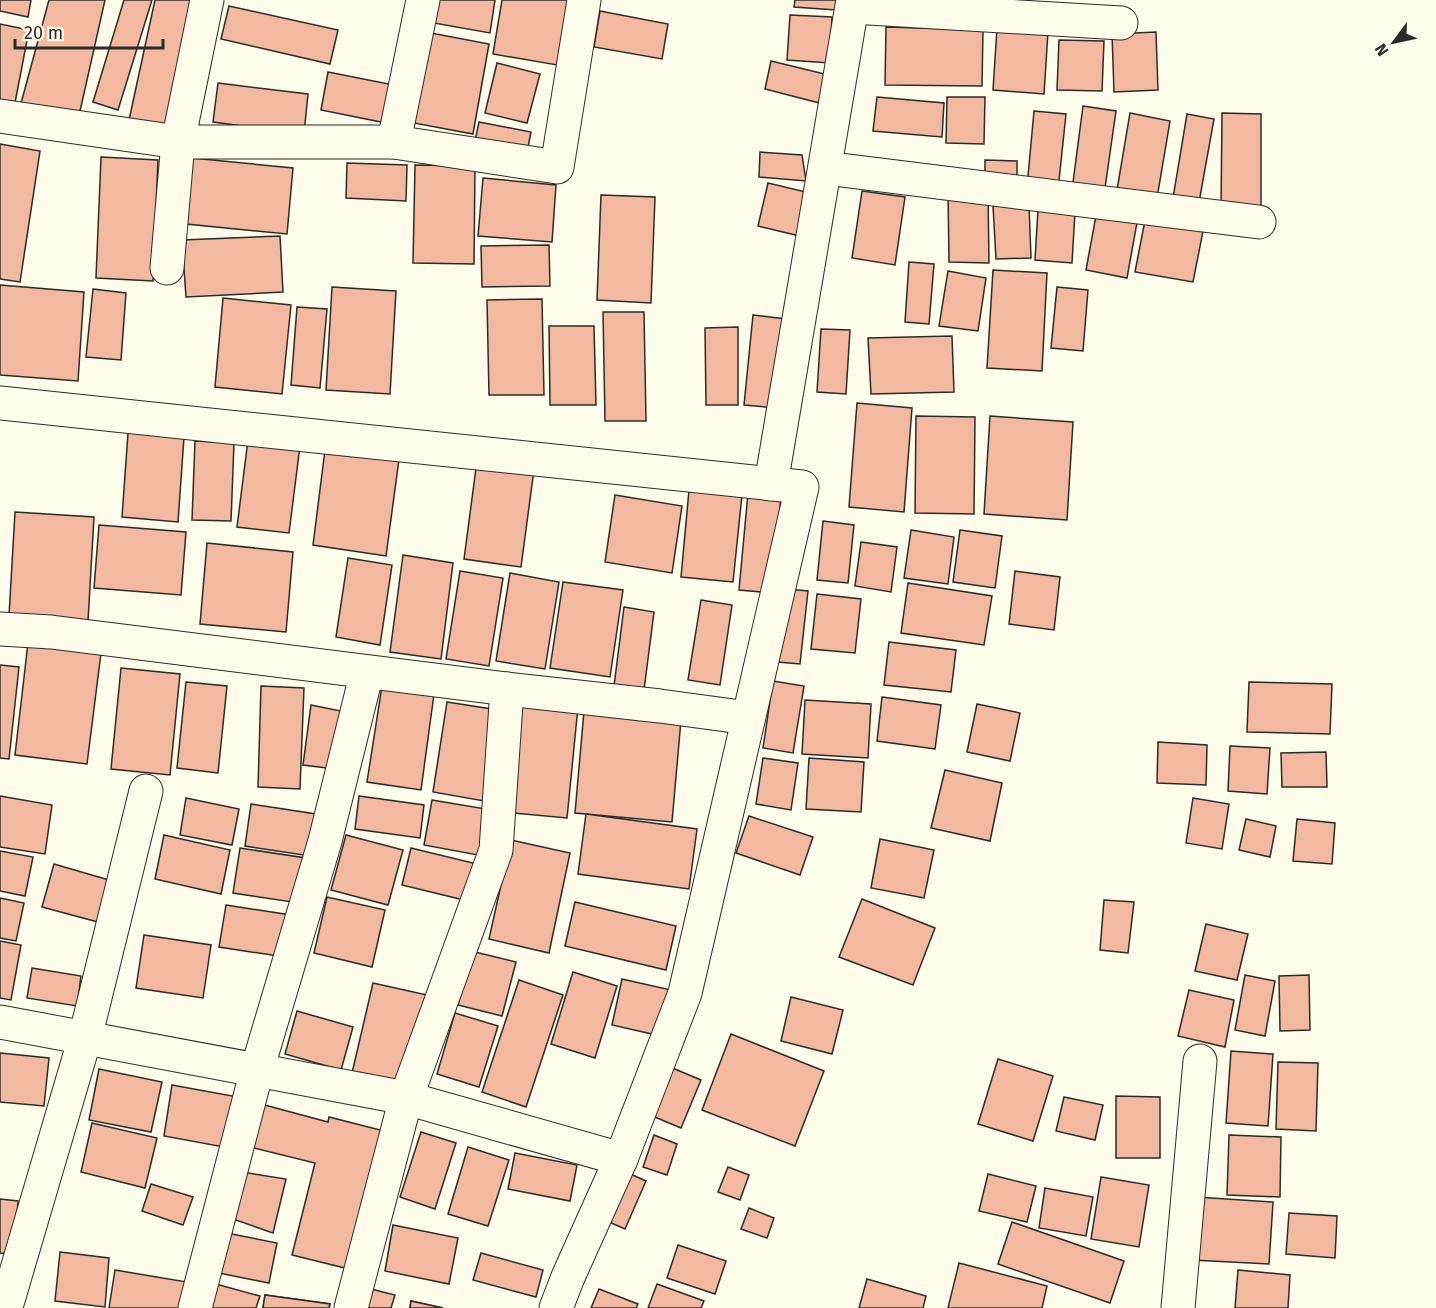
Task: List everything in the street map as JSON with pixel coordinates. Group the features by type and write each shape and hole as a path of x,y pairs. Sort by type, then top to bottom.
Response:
{"street":[{"path":"166,268 178,142 207,0"},
{"path":"393,142 423,0"},
{"path":"0,116 178,142 393,142 557,167 584,0"},
{"path":"771,483 852,4 1121,23"},
{"path":"825,168 1259,222"},
{"path":"0,403 802,487 685,993 621,1159 556,1308"},
{"path":"0,629 62,634 748,718"},
{"path":"195,1308 257,1070 325,841 367,672"},
{"path":"351,1308 406,1098 496,850 507,690"},
{"path":"8,1300 85,1038 146,791"},
{"path":"0,1022 406,1098 621,1159"},
{"path":"1178,1308 1200,1061"}],"building":[{"path":"0,0 31,0 28,17 0,11"},
{"path":"49,0 105,0 78,120 20,107"},
{"path":"124,0 152,0 118,110 93,102"},
{"path":"155,0 190,0 171,128 129,120"},
{"path":"432,0 495,0 490,33 428,22"},
{"path":"502,0 568,0 557,65 493,54"},
{"path":"795,0 837,0 836,10 794,7"},
{"path":"229,6 338,30 330,64 221,39"},
{"path":"600,11 668,24 662,59 594,47"},
{"path":"790,15 832,17 830,63 787,60"},
{"path":"0,24 29,30 14,108 0,104"},
{"path":"886,27 983,30 982,86 885,85"},
{"path":"997,28 1048,32 1044,94 993,90"},
{"path":"1156,32 1158,90 1114,92 1112,34"},
{"path":"431,33 489,44 473,134 414,123"},
{"path":"1059,40 1104,41 1102,91 1057,90"},
{"path":"771,61 837,77 831,106 765,89"},
{"path":"497,63 540,74 527,123 485,113"},
{"path":"328,72 394,85 386,123 321,110"},
{"path":"218,83 308,94 304,134 213,122"},
{"path":"877,97 944,103 942,137 873,131"},
{"path":"947,97 985,97 984,144 946,143"},
{"path":"1083,106 1116,111 1104,195 1072,190"},
{"path":"1034,111 1066,114 1058,190 1027,187"},
{"path":"1130,113 1170,121 1156,204 1116,196"},
{"path":"1222,113 1261,114 1261,208 1221,207"},
{"path":"1187,114 1214,119 1198,208 1172,204"},
{"path":"479,122 531,132 526,157 474,146"},
{"path":"0,144 40,151 20,282 0,279"},
{"path":"760,152 802,155 806,181 759,177"},
{"path":"101,157 158,160 153,281 96,278"},
{"path":"192,158 293,168 287,234 186,224"},
{"path":"985,160 1017,161 1017,184 985,184"},
{"path":"347,163 407,165 406,201 346,198"},
{"path":"415,165 475,166 474,264 413,263"},
{"path":"483,178 556,185 552,242 478,236"},
{"path":"768,183 814,194 804,237 758,226"},
{"path":"988,190 989,263 949,262 948,191"},
{"path":"862,191 905,197 895,265 852,258"},
{"path":"601,195 655,197 651,303 597,300"},
{"path":"1029,205 1031,258 996,259 993,206"},
{"path":"1038,209 1075,212 1072,263 1035,260"},
{"path":"1097,210 1138,217 1127,278 1086,270"},
{"path":"1146,215 1204,226 1193,282 1135,272"},
{"path":"280,236 283,292 186,297 182,240"},
{"path":"549,245 550,286 482,287 481,246"},
{"path":"909,262 934,264 929,324 905,322"},
{"path":"993,270 1047,273 1042,371 987,368"},
{"path":"948,271 986,278 978,331 939,326"},
{"path":"0,285 84,292 78,381 0,375"},
{"path":"332,287 396,291 390,394 326,390"},
{"path":"1057,287 1088,290 1083,351 1051,348"},
{"path":"93,289 126,293 121,360 86,357"},
{"path":"223,298 291,305 282,394 215,387"},
{"path":"542,299 544,395 489,395 487,300"},
{"path":"297,307 327,309 320,388 291,385"},
{"path":"603,312 644,312 646,421 605,421"},
{"path":"753,315 786,319 777,408 744,405"},
{"path":"549,326 594,326 596,405 550,405"},
{"path":"738,327 738,405 706,405 705,328"},
{"path":"821,329 850,330 846,394 817,392"},
{"path":"952,336 954,392 871,394 868,338"},
{"path":"857,403 912,408 904,512 849,507"},
{"path":"916,416 975,417 974,514 915,513"},
{"path":"990,416 1073,422 1067,520 984,514"},
{"path":"129,419 185,423 178,522 122,517"},
{"path":"249,432 301,438 289,533 237,527"},
{"path":"195,441 234,443 231,521 192,520"},
{"path":"326,442 400,452 386,556 313,545"},
{"path":"478,453 535,462 521,567 464,559"},
{"path":"689,490 742,495 733,582 681,577"},
{"path":"748,493 781,496 772,593 739,590"},
{"path":"615,495 682,506 672,573 605,562"},
{"path":"15,512 94,517 88,621 9,616"},
{"path":"823,521 854,525 848,583 817,580"},
{"path":"99,525 186,532 181,595 94,588"},
{"path":"911,530 954,537 948,584 904,578"},
{"path":"960,530 1002,536 995,588 953,582"},
{"path":"861,542 897,547 891,592 855,586"},
{"path":"207,543 293,552 286,632 200,624"},
{"path":"403,555 453,563 441,659 390,652"},
{"path":"348,558 392,565 380,645 336,637"},
{"path":"460,571 503,578 489,666 446,659"},
{"path":"1015,571 1060,577 1054,630 1009,624"},
{"path":"510,573 559,582 545,669 496,661"},
{"path":"563,582 623,590 610,677 550,668"},
{"path":"908,583 992,596 984,645 901,633"},
{"path":"787,589 808,591 800,664 778,662"},
{"path":"817,594 861,599 855,653 811,649"},
{"path":"701,600 732,605 720,685 688,680"},
{"path":"624,607 654,612 644,690 614,686"},
{"path":"889,642 956,650 951,692 884,685"},
{"path":"28,643 101,653 87,764 15,755"},
{"path":"0,665 19,667 9,759 0,758"},
{"path":"121,668 180,674 170,775 111,769"},
{"path":"773,681 804,686 793,753 763,748"},
{"path":"186,682 227,686 218,773 177,768"},
{"path":"1249,682 1332,684 1330,734 1247,732"},
{"path":"261,686 304,688 300,789 258,787"},
{"path":"382,686 434,694 421,790 367,782"},
{"path":"882,697 941,705 935,749 877,741"},
{"path":"805,700 871,704 868,758 802,754"},
{"path":"513,701 578,707 567,818 503,812"},
{"path":"447,702 498,710 484,801 433,792"},
{"path":"977,704 1020,713 1010,761 967,752"},
{"path":"311,705 346,712 335,769 303,765"},
{"path":"584,711 681,720 672,822 575,813"},
{"path":"1158,742 1207,745 1206,785 1157,783"},
{"path":"1230,746 1270,748 1267,794 1228,791"},
{"path":"1326,752 1327,787 1282,787 1281,753"},
{"path":"763,758 798,763 791,810 756,804"},
{"path":"809,758 864,762 861,812 806,809"},
{"path":"945,770 1002,783 990,841 931,828"},
{"path":"0,796 52,805 45,854 0,847"},
{"path":"359,796 424,805 420,838 355,829"},
{"path":"186,798 239,809 232,845 180,835"},
{"path":"1193,798 1229,804 1222,849 1186,843"},
{"path":"432,800 492,810 483,856 424,845"},
{"path":"251,804 316,814 310,856 245,846"},
{"path":"586,814 697,829 689,889 578,874"},
{"path":"749,816 813,837 800,875 736,853"},
{"path":"1246,819 1276,826 1270,857 1239,850"},
{"path":"1297,819 1335,823 1332,864 1293,861"},
{"path":"164,835 230,850 221,894 155,879"},
{"path":"346,835 403,850 388,905 331,890"},
{"path":"880,839 934,850 924,898 871,888"},
{"path":"511,840 570,853 549,953 489,939"},
{"path":"240,848 306,858 299,903 233,893"},
{"path":"411,848 477,864 468,901 402,885"},
{"path":"0,851 33,857 25,896 0,891"},
{"path":"54,864 109,880 98,922 42,907"},
{"path":"327,897 385,910 372,967 314,953"},
{"path":"0,898 24,903 16,941 0,938"},
{"path":"862,899 935,928 913,985 839,957"},
{"path":"1104,900 1134,902 1128,953 1100,950"},
{"path":"575,902 676,926 666,970 565,946"},
{"path":"226,905 297,916 291,958 219,947"},
{"path":"1206,924 1248,934 1237,980 1195,971"},
{"path":"144,935 211,945 203,998 136,988"},
{"path":"0,941 21,945 11,1000 0,998"},
{"path":"471,951 516,962 502,1016 458,1005"},
{"path":"32,968 81,976 77,1006 27,998"},
{"path":"573,972 617,986 595,1058 551,1044"},
{"path":"1245,975 1275,981 1265,1036 1235,1030"},
{"path":"1309,975 1310,1030 1280,1031 1279,976"},
{"path":"622,979 671,990 661,1036 612,1025"},
{"path":"519,980 563,995 526,1107 482,1092"},
{"path":"373,983 436,997 405,1082 352,1073"},
{"path":"1189,990 1234,1000 1225,1047 1178,1036"},
{"path":"791,997 843,1010 832,1054 781,1041"},
{"path":"297,1011 353,1027 341,1070 285,1054"},
{"path":"455,1013 498,1026 479,1087 437,1074"},
{"path":"731,1034 824,1071 795,1146 702,1110"},
{"path":"1231,1051 1273,1054 1268,1126 1226,1123"},
{"path":"0,1053 49,1058 44,1106 0,1102"},
{"path":"998,1059 1053,1076 1033,1141 978,1124"},
{"path":"1278,1062 1318,1063 1316,1131 1276,1129"},
{"path":"670,1067 701,1080 681,1128 650,1115"},
{"path":"99,1069 162,1082 151,1132 89,1120"},
{"path":"172,1085 238,1097 229,1148 164,1136"},
{"path":"1116,1096 1160,1097 1160,1158 1116,1158"},
{"path":"1064,1097 1103,1105 1095,1140 1056,1131"},
{"path":"261,1104 328,1122 329,1117 388,1132 353,1270 292,1255 315,1163 250,1147"},
{"path":"92,1123 157,1138 145,1188 81,1172"},
{"path":"421,1132 456,1143 435,1209 400,1197"},
{"path":"654,1135 677,1144 667,1175 643,1167"},
{"path":"1229,1135 1281,1137 1280,1197 1227,1195"},
{"path":"468,1147 509,1160 488,1226 448,1214"},
{"path":"515,1153 577,1165 570,1201 508,1189"},
{"path":"728,1167 749,1175 740,1200 718,1192"},
{"path":"242,1172 286,1179 273,1233 233,1219"},
{"path":"628,1173 646,1181 625,1229 607,1221"},
{"path":"988,1174 1036,1186 1027,1222 979,1211"},
{"path":"1101,1177 1149,1185 1139,1247 1091,1239"},
{"path":"151,1184 193,1197 183,1225 142,1211"},
{"path":"1045,1188 1093,1197 1086,1236 1039,1228"},
{"path":"1196,1197 1273,1202 1269,1264 1192,1260"},
{"path":"0,1199 18,1201 14,1254 0,1253"},
{"path":"749,1208 774,1218 767,1238 741,1229"},
{"path":"1289,1213 1337,1216 1335,1258 1286,1254"},
{"path":"1012,1222 1124,1261 1110,1303 998,1264"},
{"path":"393,1225 458,1238 449,1284 385,1271"},
{"path":"206,1229 277,1243 269,1283 199,1269"},
{"path":"678,1245 726,1261 715,1294 667,1278"},
{"path":"60,1252 109,1258 105,1307 55,1301"},
{"path":"481,1253 543,1270 536,1297 473,1280"},
{"path":"959,1263 1047,1286 1042,1308 948,1308"},
{"path":"115,1270 187,1282 182,1308 109,1308"},
{"path":"1238,1270 1290,1275 1288,1308 1235,1308"},
{"path":"867,1279 926,1296 923,1308 859,1308"},
{"path":"201,1280 260,1296 256,1308 194,1308"},
{"path":"657,1284 704,1301 701,1308 648,1308"},
{"path":"363,1287 395,1295 391,1308 357,1308"},
{"path":"599,1289 638,1304 636,1308 591,1308"},
{"path":"265,1295 330,1304 329,1308 263,1308"},
{"path":"265,1295 330,1304 329,1308 263,1308"},
{"path":"411,1301 443,1308 410,1308"},
{"path":"411,1301 443,1308 410,1308"}]}
